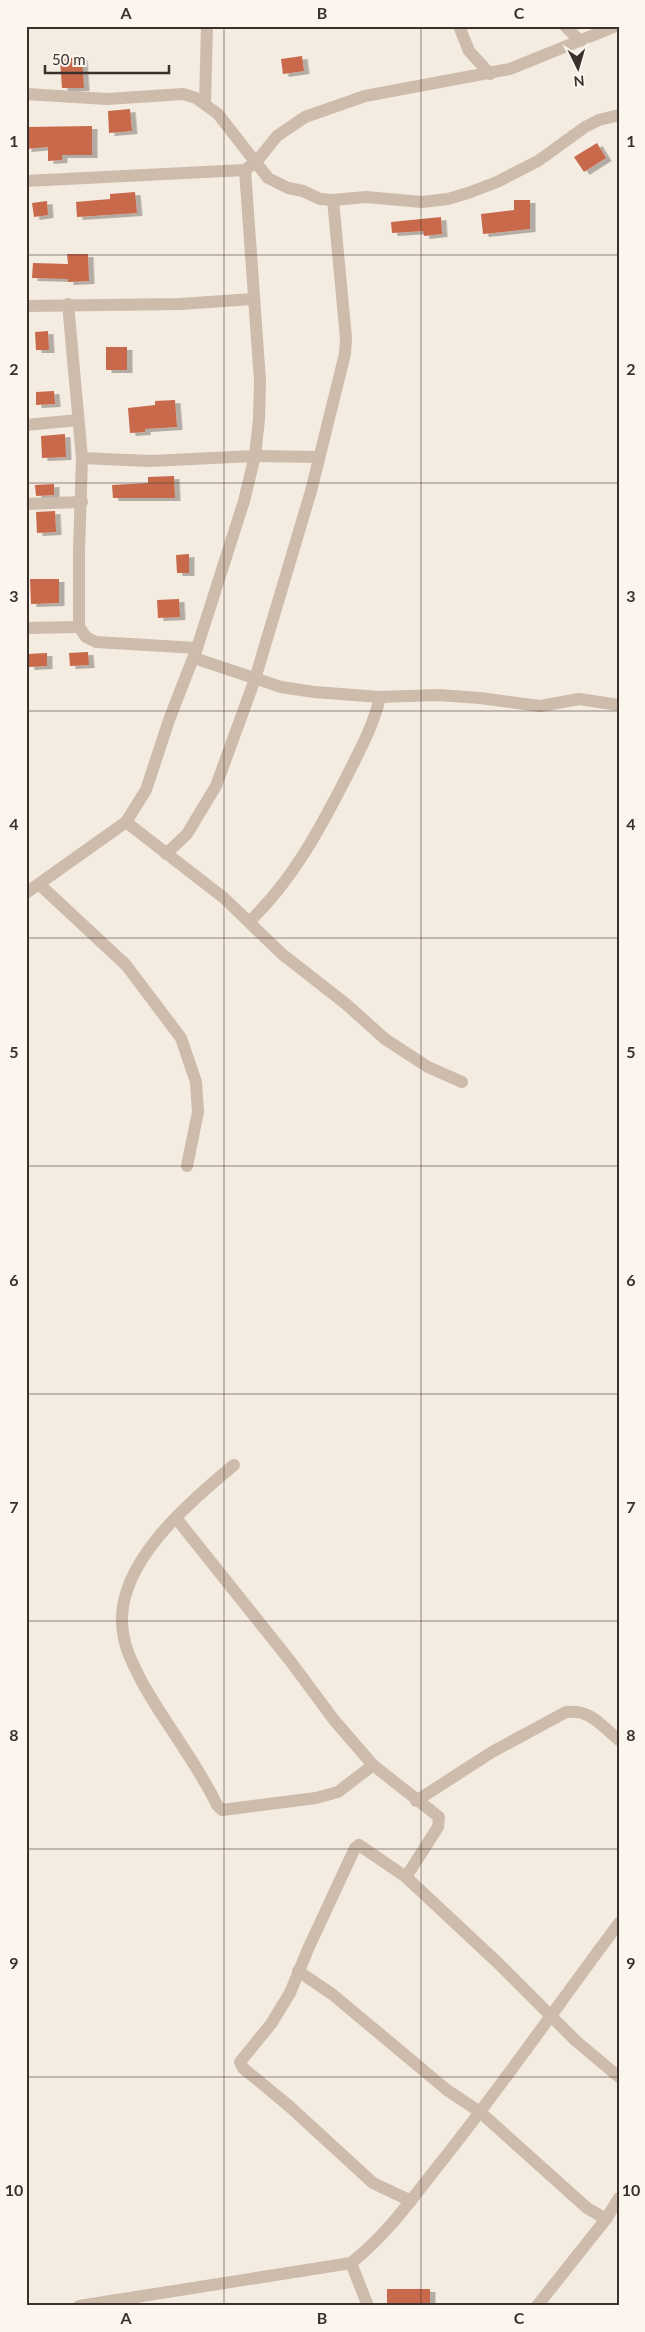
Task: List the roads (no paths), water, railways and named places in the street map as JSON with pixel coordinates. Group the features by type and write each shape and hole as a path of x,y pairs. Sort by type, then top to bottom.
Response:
{"street":[{"path":"205,103 207,26"},
{"path":"459,26 469,51 490,74"},
{"path":"565,26 580,41"},
{"path":"26,181 245,170 256,161 277,136 290,126 322,110 365,96 510,69 616,26"},
{"path":"26,94 107,99 183,94 205,103 218,114 268,178 278,184 303,191 320,199 333,200 366,197 422,202 468,194 497,182 538,161 584,127 599,120 619,115"},
{"path":"26,892 126,822 146,790 169,720 196,653 244,500 255,456 259,419 260,381 245,170"},
{"path":"166,854 187,834 216,786 255,678 319,457 345,346 344,308 333,200"},
{"path":"26,306 180,304 253,299"},
{"path":"68,304 82,458 79,551 80,627 86,637 96,642 196,653 255,678 289,688 380,697 438,695 480,698 540,706 579,699 619,705"},
{"path":"26,425 78,420"},
{"path":"82,458 150,461 204,460 255,456 319,457"},
{"path":"26,504 82,502"},
{"path":"26,628 80,627"},
{"path":"249,922 268,903 293,871 322,825 367,736 376,716 380,697"},
{"path":"126,822 224,898 282,954 346,1004 385,1039 428,1067 462,1082"},
{"path":"39,884 126,965 181,1038 196,1082 198,1112 187,1166"},
{"path":"234,1465 176,1518 140,1563 127,1587 122,1609 122,1632 128,1652 142,1681 188,1751 217,1805 222,1810 316,1798 338,1792 373,1764"},
{"path":"176,1518 291,1662 334,1720 373,1764 416,1801 438,1817 440,1821 406,1877"},
{"path":"416,1801 492,1752 566,1712 580,1710 588,1713 619,1740"},
{"path":"411,2201 372,2183 289,2106 243,2068 240,2062 281,2010 355,1848 363,1847 406,1877 499,1964 550,2015 619,2077"},
{"path":"79,2306 351,2263 375,2244 411,2201 480,2112 619,1923"},
{"path":"298,1972 332,1994 447,2090 480,2112 587,2208 606,2219"},
{"path":"537,2306 606,2219 619,2198"},
{"path":"351,2263 368,2306"}]}
